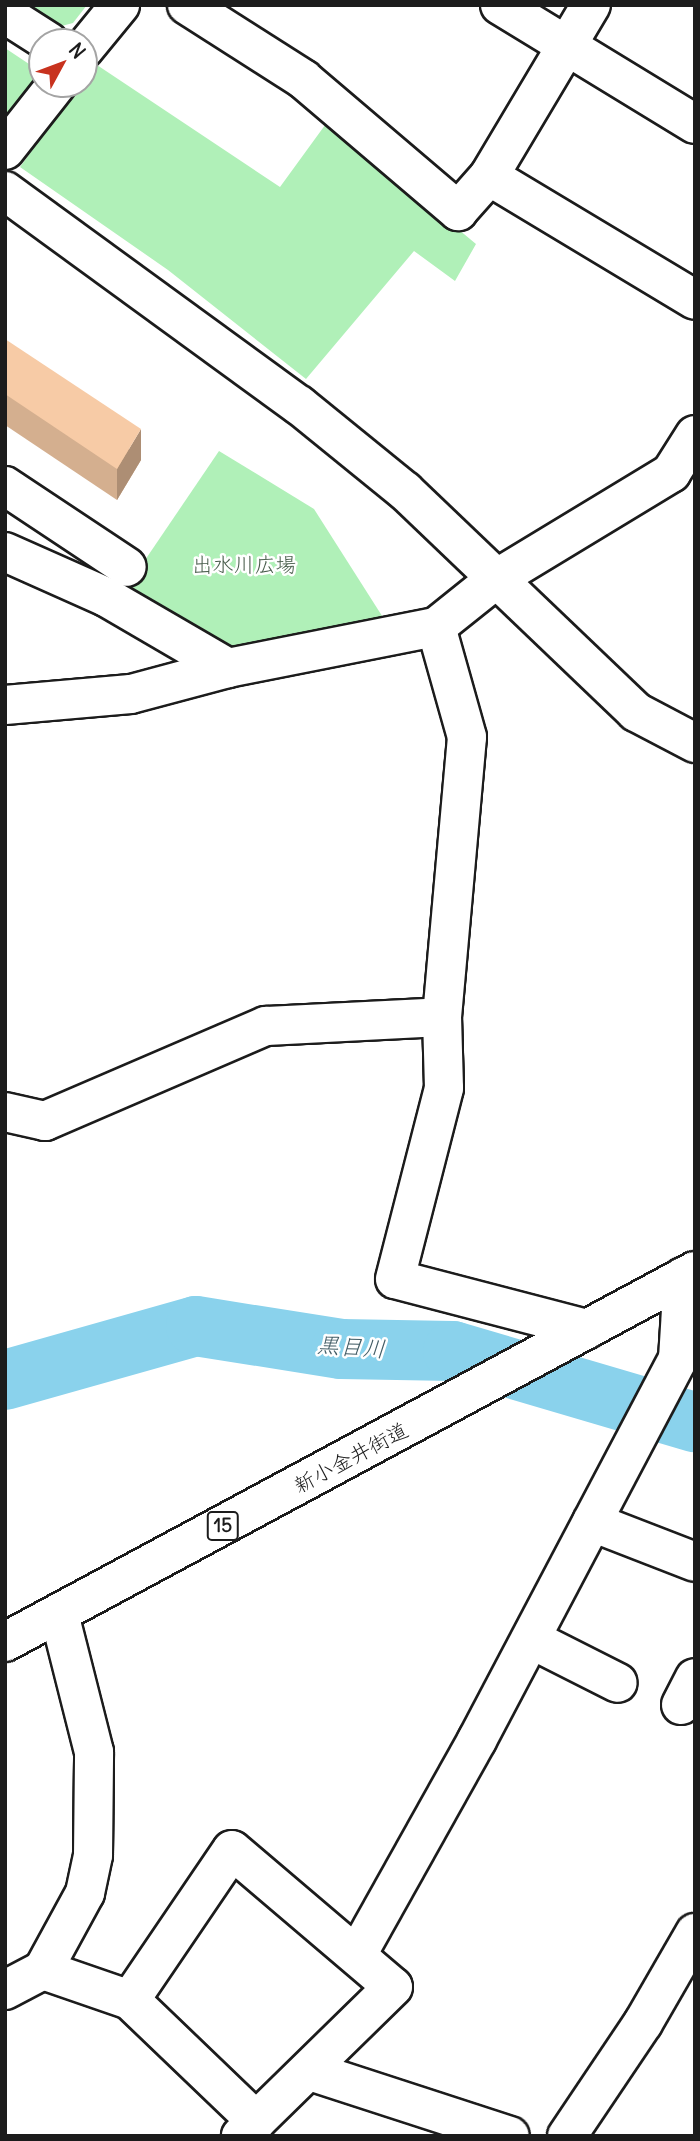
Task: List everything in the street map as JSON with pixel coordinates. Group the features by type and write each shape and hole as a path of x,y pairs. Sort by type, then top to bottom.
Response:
{"street":[{"path":"98,32 120,5"},
{"path":"187,5 303,79 458,211 489,176 591,5"},
{"path":"500,5 695,124"},
{"path":"5,14 28,29"},
{"path":"5,150 46,98"},
{"path":"489,176 695,300"},
{"path":"5,191 299,405 405,492 636,712 695,743"},
{"path":"5,705 131,694 228,668 436,627 496,579 683,479 695,435"},
{"path":"5,486 127,567"},
{"path":"5,552 106,597 228,668"},
{"path":"436,627 467,737 442,1017 444,1088 395,1279 574,1336"},
{"path":"5,1112 45,1121 266,1026 442,1017"},
{"path":"358,1953 531,1639 629,1447 678,1359 689,1274"},
{"name":"新小金井街道","path":"5,1642 441,1410 689,1274"},
{"path":"592,1522 695,1562"},
{"path":"5,1990 43,1970 85,1893 93,1855 94,1752 60,1614"},
{"path":"531,1639 618,1683"},
{"path":"43,1970 130,2000 249,2128 393,1987 358,1953 232,1850 130,2000"},
{"path":"566,2136 643,2023 695,1933"},
{"path":"310,2071 510,2136"}],"green space":[{"path":"13,5 87,5 73,23 48,28"},
{"path":"5,48 28,63 28,89 5,119"},
{"path":"98,66 280,187 328,121 476,244 455,281 414,251 306,379 168,270 20,167 70,98 98,98"},
{"name":"出水川広場","path":"219,451 314,509 391,630 225,651 124,591"}],"building":[{"path":"5,339 141,429 117,469 5,394"}],"waterway":[{"name":"黒目川","path":"5,1380 196,1326 341,1349 453,1351 695,1422"}]}
